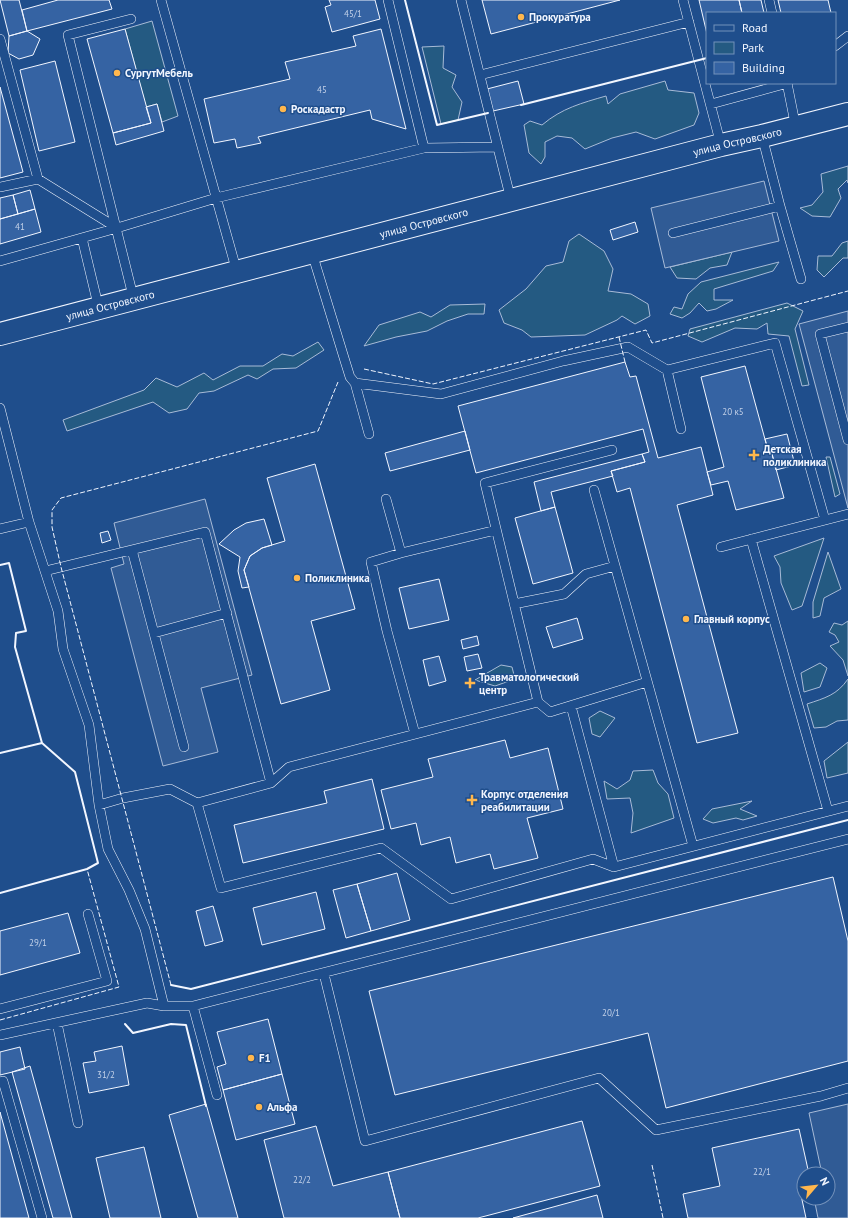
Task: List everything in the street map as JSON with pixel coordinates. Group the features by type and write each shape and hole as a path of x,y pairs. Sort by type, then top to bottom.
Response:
{"main road":[{"name":"улица Островского","path":"0,334 721,145 796,128 848,114"}],"lane":[{"path":"161,0 237,273"},
{"path":"388,0 424,148"},
{"path":"461,0 511,200"},
{"path":"683,0 721,145"},
{"path":"769,0 772,12"},
{"path":"131,19 68,34 134,300"},
{"path":"480,75 689,22"},
{"path":"836,45 848,36"},
{"path":"0,39 38,178 116,228"},
{"path":"711,104 784,84"},
{"path":"788,84 796,128"},
{"path":"762,136 801,279"},
{"path":"0,261 216,198 424,148 498,146"},
{"path":"0,187 38,178"},
{"path":"673,233 780,206"},
{"path":"82,238 98,309"},
{"path":"312,253 350,377 355,383 369,434"},
{"path":"848,327 820,334 848,440"},
{"path":"667,370 775,343 825,520"},
{"path":"355,383 441,394 563,361 628,346 667,370 681,429"},
{"path":"0,408 29,522 58,611 63,649 90,725 99,805 108,850 129,890 145,929 164,1006"},
{"path":"612,450 485,482 538,702 550,712 647,682"},
{"path":"594,490 693,846"},
{"path":"386,499 402,553"},
{"path":"721,547 848,514"},
{"path":"0,529 29,522"},
{"path":"415,734 387,631 371,562 496,530"},
{"path":"45,571 205,532 271,783"},
{"path":"751,539 828,811"},
{"path":"132,550 184,747"},
{"path":"514,604 564,594 586,574 615,566"},
{"path":"154,633 226,613"},
{"path":"99,805 123,798 170,789 197,803 271,783 289,767 538,702"},
{"path":"571,706 614,867"},
{"path":"197,803 221,888 381,848 451,900 593,859 614,867 848,806"},
{"path":"0,1035 147,1003 164,1006 193,1006 324,974 848,839"},
{"path":"0,1009 107,981 88,914"},
{"path":"324,974 365,1141 599,1078 656,1130 821,1096 848,1088"},
{"path":"193,1006 217,1095"},
{"path":"57,1023 78,1123"},
{"path":"0,1082 3,1081 42,1218"}],"green space":[{"path":"152,21 178,116 162,122 157,104 146,107 125,29"},
{"path":"444,46 443,68 456,75 452,87 462,102 458,120 441,124 422,47"},
{"path":"665,81 668,90 694,93 699,113 694,125 655,139 636,132 612,138 585,149 572,138 557,136 545,142 545,157 541,164 529,153 524,125 530,121 542,125 557,114 580,104 606,96 608,104 620,94"},
{"path":"848,166 848,183 847,180 838,189 841,198 830,217 812,216 800,208 812,205 823,192 821,174"},
{"path":"579,234 604,251 613,269 608,291 631,294 648,304 650,316 635,324 622,316 617,320 585,335 531,337 522,330 504,323 499,310 526,289 546,266 563,262 569,241"},
{"path":"848,241 848,258 843,258 824,277 817,270 818,256 832,256 842,243"},
{"path":"732,252 727,265 710,268 696,279 677,278 670,267"},
{"path":"779,262 773,271 714,289 714,300 733,300 716,309 707,311 699,303 690,313 682,318 670,314 674,307 682,309 688,294 701,282"},
{"path":"787,303 803,311 795,329 809,385 802,386 789,336 768,334 767,323 757,329 735,328 702,342 688,336 690,329"},
{"path":"485,304 484,314 468,314 447,321 427,331 396,337 364,346 379,325 420,312 431,317 450,305"},
{"path":"318,342 324,350 296,368 273,369 257,379 248,375 214,391 199,393 187,409 169,413 153,402 67,431 63,420 144,390 156,378 177,387 204,373 213,380 240,366 263,366 282,354 293,356"},
{"path":"826,457 830,457 840,494 835,497"},
{"path":"824,538 802,606 792,610 781,583 780,567 774,556"},
{"path":"828,552 841,589 824,598 820,616 813,618 813,602"},
{"path":"848,621 848,676 843,660 830,646 839,642 835,635 829,632 834,623 842,625"},
{"path":"820,663 827,668 820,687 804,692 801,673"},
{"path":"501,665 512,667 515,679 495,686 475,680"},
{"path":"848,679 848,720 837,721 826,727 814,728 807,704 825,698 835,692"},
{"path":"600,711 615,718 600,737 592,734 589,718"},
{"path":"848,742 848,773 827,778 824,761"},
{"path":"653,770 658,783 668,794 674,818 631,833 633,813 630,798 607,799 604,781 617,789 630,780 633,771"},
{"path":"752,801 740,809 757,816 743,820 736,818 713,823 703,819 712,809"}],"shaded area":[{"path":"764,181 779,241 665,268 651,208"},
{"path":"848,311 848,508 799,324"},
{"path":"205,499 252,675 201,688 218,752 163,766 111,568 124,564 114,523"},
{"path":"848,1104 848,1218 818,1218 816,1206 836,1206 836,1166 820,1166 809,1113"}],"building":[{"path":"0,0 19,0 27,31 9,36"},
{"path":"58,0 109,0 112,9 27,31 22,10"},
{"path":"329,0 375,0 380,19 332,32 325,7 331,5"},
{"name":"Прокуратура","path":"482,0 620,0 491,34"},
{"path":"699,0 739,0 742,12 706,12 706,30"},
{"path":"739,0 761,0 764,12 742,12"},
{"path":"778,0 828,0 831,12 781,12"},
{"name":"СургутМебель","path":"125,29 151,123 113,133 87,39"},
{"path":"381,29 406,129 372,119 370,110 258,137 261,143 237,148 235,139 214,143 204,99 290,79 285,62 356,46 353,36"},
{"path":"27,31 40,39 33,55 19,59 8,53 9,36"},
{"path":"55,61 75,142 39,151 20,70"},
{"path":"518,81 524,104 493,111 487,89"},
{"path":"0,87 23,172 0,178"},
{"path":"157,104 164,131 116,145 113,133 151,123 146,107"},
{"path":"30,190 35,209 18,214 13,195"},
{"path":"13,195 18,214 0,219 0,198"},
{"path":"35,209 41,232 0,244 0,219"},
{"path":"635,222 638,232 613,240 610,230"},
{"name":"Главный корпус","path":"625,362 630,377 636,376 658,458 701,447 713,495 677,505 738,733 697,743 630,488 617,492 611,471 645,462 642,454 649,452 643,429 476,473 458,406"},
{"path":"745,366 769,454 772,454 784,498 736,510 728,481 711,485 707,472 724,467 701,377"},
{"path":"465,431 470,450 390,471 385,453"},
{"path":"787,434 795,465 776,470 772,454 769,454 765,439"},
{"path":"642,454 645,462 611,471 613,476 551,492 555,507 541,511 534,482"},
{"name":"Поликлиника","path":"315,464 355,609 311,621 330,690 281,704 244,570 250,556 262,548 285,541 267,478"},
{"path":"555,507 573,573 533,584 515,518"},
{"path":"264,519 272,545 262,548 250,556 244,570 249,587 242,588 238,571 240,557 219,544 234,530 246,523"},
{"path":"108,531 111,540 102,543 100,533"},
{"path":"439,579 449,620 409,629 399,588"},
{"path":"577,618 583,639 553,648 546,627"},
{"path":"477,636 479,645 463,649 461,640"},
{"path":"478,654 482,668 467,671 464,657"},
{"path":"439,656 446,681 429,686 423,660"},
{"name":"Корпус отделения реабилитации","path":"505,740 510,758 548,748 563,809 527,818 538,858 494,869 490,854 456,863 450,837 421,845 416,823 391,829 381,790 433,777 428,759"},
{"path":"372,779 384,829 243,863 234,825 327,803 324,791"},
{"path":"397,873 410,920 371,931 357,884"},
{"path":"833,877 848,941 848,1061 666,1108 648,1033 395,1095 369,991"},
{"path":"357,884 371,931 346,938 333,890"},
{"path":"316,892 325,929 262,945 253,908"},
{"path":"213,906 223,941 205,946 196,911"},
{"path":"68,913 80,953 0,975 0,931"},
{"name":"F1","path":"268,1019 282,1074 223,1090 217,1067 226,1064 217,1032"},
{"path":"122,1046 129,1085 89,1093 83,1063 96,1061 94,1052"},
{"path":"20,1047 25,1069 0,1075 0,1052"},
{"path":"30,1066 72,1218 53,1218 12,1072"},
{"name":"Альфа","path":"282,1074 295,1124 236,1140 223,1090"},
{"path":"206,1104 238,1218 198,1218 169,1115"},
{"path":"0,1112 29,1218 0,1218"},
{"path":"582,1121 600,1186 478,1218 400,1218 388,1172"},
{"path":"316,1126 333,1186 388,1172 400,1218 284,1218 264,1140"},
{"path":"799,1129 807,1166 796,1166 796,1206 803,1206 806,1218 688,1218 683,1194 720,1186 712,1148"},
{"path":"144,1147 161,1218 110,1218 96,1158"},
{"path":"597,1195 603,1218 513,1218"}],"fence":[{"path":"364,369 433,384 646,330 652,343 848,291"},
{"path":"619,337 625,362"},
{"path":"171,985 61,567 52,527 52,510 61,498 318,431 338,382"},
{"path":"0,1020 119,987 87,869"},
{"path":"652,1165 663,1218"}],"wall":[{"path":"405,0 437,125 488,113"},
{"path":"521,105 706,58"},
{"path":"0,565 9,563 26,631 16,633 15,647 42,743"},
{"path":"0,753 42,743 75,772 98,863 87,869 0,893"},
{"path":"171,985 191,989 848,820"},
{"path":"125,1024 133,1033 171,1024 186,1025 206,1106"}],"place":[{"name":"Прокуратура","path":"521,17"},
{"name":"СургутМебель","path":"117,73"},
{"name":"Роскадастр","path":"283,109"},
{"name":"Детская поликлиника","path":"754,455"},
{"name":"Поликлиника","path":"297,578"},
{"name":"Главный корпус","path":"686,619"},
{"name":"Травматологический центр","path":"470,683"},
{"name":"Корпус отделения реабилитации","path":"472,800"},
{"name":"F1","path":"251,1058"},
{"name":"Альфа","path":"259,1107"}]}
